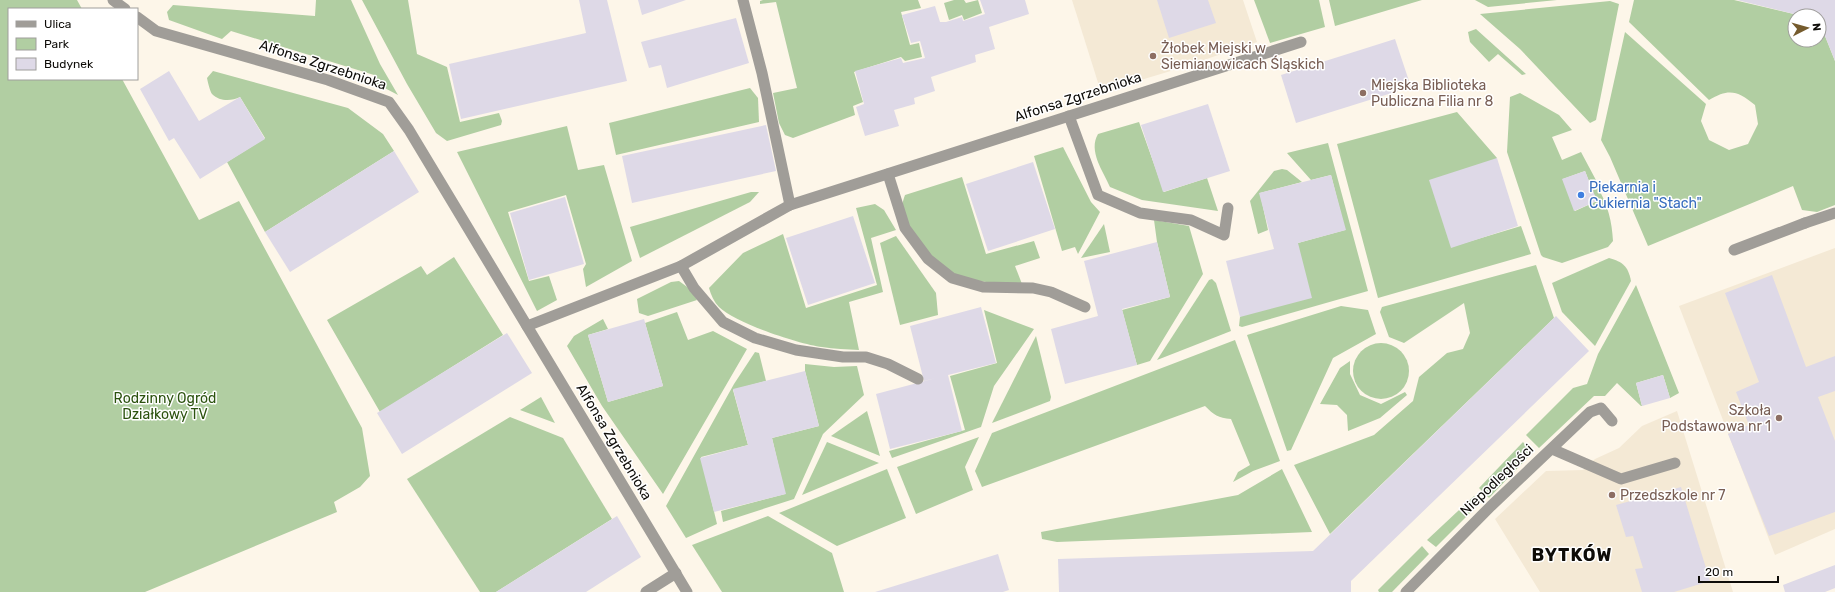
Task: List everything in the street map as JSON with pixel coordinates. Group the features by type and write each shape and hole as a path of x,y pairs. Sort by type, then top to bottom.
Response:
{"street":[{"path":"113,0 124,8"},
{"path":"743,0 762,73 790,205"},
{"name":"Alfonsa Zgrzebnioka","path":"138,18 156,31 328,80 389,102 409,130 687,592"},
{"name":"Alfonsa Zgrzebnioka","path":"527,326 680,266 790,205 1301,42"},
{"path":"1069,116 1098,195 1140,213 1191,220 1224,235 1228,208"},
{"path":"888,174 905,228 928,259 952,278 983,287 1034,288 1051,292 1085,307"},
{"path":"1734,250 1835,212"},
{"path":"680,266 694,288 723,322 755,338 796,350 843,357 866,357 888,364 918,379"},
{"name":"Niepodległości","path":"1406,592 1491,506 1590,412 1601,408 1612,421"},
{"path":"1552,449 1621,479 1675,463"},
{"path":"646,592 676,573"}],"shaded area":[{"name":"Żłobek Miejski w Siemianowicach Śląskich","path":"1072,0 1243,0 1257,42 1174,70 1101,92"},
{"name":"Szkoła Podstawowa nr 1","path":"1835,248 1835,529 1775,555 1679,306"},
{"name":"Przedszkole nr 7","path":"1677,411 1733,592 1540,592 1495,519 1546,471 1583,470 1595,459 1619,448 1642,426"}],"green space":[{"name":"Rodzinny Ogród Działkowy TV","path":"0,0 77,0 81,8 8,8 8,80 123,80 199,220 239,201 362,428 370,476 360,487 334,502 337,512 145,592 0,592"},
{"path":"316,0 351,0 380,64 398,95 377,84 374,75 231,31 222,39 169,20 167,12 173,5 315,16"},
{"path":"362,0 408,0 417,54 447,67 460,122 499,113 502,121 501,125 447,141 436,133 407,84"},
{"path":"918,0 921,8 901,12 910,45 919,43 922,57 905,61 901,57 854,72 863,102 853,106 855,115 793,138 785,135 779,123 773,93 797,88 776,2 760,4 760,1"},
{"path":"954,0 964,0 966,3 978,0 982,13 964,20 962,15 949,20 944,3"},
{"path":"1254,0 1319,0 1325,27 1270,43"},
{"path":"1329,0 1422,0 1335,26"},
{"path":"1475,0 1557,0 1488,7"},
{"path":"1634,0 1734,0 1787,12 1787,48 1827,48 1827,41 1835,61 1835,205 1817,212 1802,210 1793,186 1648,246 1610,157 1601,140 1625,32 1706,104 1701,121 1709,140 1729,150 1748,144 1758,124 1755,105 1738,94 1733,93 1722,94 1709,100 1629,22"},
{"path":"1610,1 1619,4 1596,120 1590,123 1520,49 1480,14"},
{"path":"1476,29 1526,74 1522,75 1498,54 1489,62 1470,42 1468,32"},
{"path":"213,71 348,108 383,134 394,151 265,232 227,162 265,138 240,97 222,100 212,94 207,78"},
{"path":"750,88 758,98 759,122 616,155 609,123"},
{"path":"1520,93 1559,115 1572,130 1552,137 1562,160 1581,152 1597,182 1590,184 1585,171 1563,179 1575,211 1597,201 1592,190 1598,188 1607,207 1612,227 1613,241 1608,247 1562,263 1541,255 1507,152 1510,97"},
{"path":"1457,112 1497,158 1451,247 1521,226 1531,254 1378,298 1337,144"},
{"path":"1139,122 1164,192 1207,178 1218,211 1142,200 1110,187 1100,168 1096,154 1095,141 1098,134"},
{"path":"567,126 578,170 604,165 632,261 586,287 583,269 586,264 566,195 508,212 529,281 549,276 557,300 537,311 457,152"},
{"path":"1328,143 1368,291 1242,327 1239,326 1240,317 1298,243 1345,230 1331,175 1311,180 1287,153"},
{"path":"1063,147 1091,202 1100,212 1078,254 1075,247 1062,251 1034,156"},
{"path":"1282,169 1287,170 1302,182 1260,193 1268,230 1258,234 1250,201 1274,171"},
{"path":"962,177 986,254 1034,241 1040,258 1015,266 1022,284 977,281 953,274 945,269 929,254 909,225 902,207 905,195"},
{"path":"751,192 759,192 750,202 640,258 630,227"},
{"path":"875,204 884,210 896,230 871,238 883,292 849,302 859,350 822,347 798,342 768,332 739,320 719,307 714,301 709,288 743,253 783,234 806,308 877,285 856,208"},
{"path":"1154,220 1189,226 1203,274 1150,361 1137,365 1122,310 1170,297 1157,242"},
{"path":"1104,224 1110,252 1081,258"},
{"path":"896,236 936,293 938,315 900,325 880,243"},
{"path":"454,257 503,335 380,412 327,320 421,266 427,275"},
{"path":"1609,258 1624,265 1631,281 1595,346 1562,312 1552,283"},
{"path":"1536,265 1554,318 1330,534 1294,465 1374,435 1413,401 1419,377 1447,353 1463,349 1470,333 1464,303 1404,343 1389,337 1380,312 1382,307"},
{"path":"1212,279 1216,283 1231,331 1157,360 1209,280"},
{"path":"679,281 690,289 697,300 648,316 639,313 637,299 671,282"},
{"path":"1636,285 1679,393 1670,398 1663,375 1636,383 1641,406 1617,383 1605,396 1594,396 1539,448 1526,435 1573,388 1587,384 1598,354"},
{"path":"1341,306 1368,310 1376,334 1333,358 1291,450 1287,451 1247,335"},
{"path":"984,310 1034,329 994,386 981,427 892,458 889,451 965,430 950,376 997,363"},
{"path":"677,312 688,340 713,331 747,349 663,494 602,406 567,346 574,336 603,319 608,329 588,335 608,402 663,386 645,323"},
{"path":"1036,336 1051,397 1050,401 992,423"},
{"path":"1235,340 1280,461 1253,471 1233,482 1238,472 1250,465 1231,419 1216,416 1205,406 982,487 975,471 992,433"},
{"path":"1375,343 1387,343 1397,347 1405,355 1409,365 1409,377 1405,387 1397,395 1387,399 1375,399 1365,395 1357,387 1353,377 1353,365 1357,355 1365,347"},
{"path":"755,352 759,353 766,381 733,390 748,445 701,457 717,524 686,538 666,506 734,384"},
{"path":"1350,361 1350,374 1360,395 1381,404 1405,392 1407,395 1380,418 1348,431 1347,415 1337,405 1320,404 1340,368"},
{"path":"805,364 834,367 857,366 864,395 823,434 794,499 723,522 721,511 785,494 772,438 819,426 805,371"},
{"path":"541,397 555,423 520,410"},
{"path":"867,411 880,456 831,436"},
{"path":"510,417 563,438 612,519 496,592 480,592 407,479"},
{"path":"979,437 965,467 973,490 916,514 897,467"},
{"path":"827,442 879,463 802,495"},
{"path":"1523,442 1532,453 1489,498 1479,488"},
{"path":"887,469 906,518 837,546 779,513"},
{"path":"1282,469 1312,532 1057,542 1042,539 1041,532 1238,495"},
{"path":"1474,496 1481,502 1436,547 1427,540"},
{"path":"768,516 832,553 844,592 722,592 692,545"},
{"path":"1422,546 1429,554 1392,592 1379,592 1378,590"}],"building":[{"path":"579,0 607,0 627,81 461,119 449,64 586,33"},
{"path":"638,0 686,0 642,15"},
{"path":"980,0 1025,0 1029,14 989,27 995,49 975,55 976,62 931,77 935,91 914,98 915,104 894,110 899,126 865,136 856,107 864,104 855,71 901,58 903,63 925,58 920,41 911,43 902,15 935,6 940,22 946,22 962,17 963,21 985,14"},
{"path":"1157,0 1208,0 1216,23 1169,38"},
{"path":"1737,0 1835,0 1835,61 1827,41 1827,8 1787,8 1787,12"},
{"path":"736,18 749,63 667,88 661,65 649,68 641,42"},
{"path":"1395,39 1411,87 1296,123 1281,75"},
{"path":"169,71 199,121 240,97 265,139 200,179 174,138 169,141 140,89"},
{"path":"1208,104 1230,171 1163,192 1141,125"},
{"path":"766,125 776,171 632,203 622,156"},
{"path":"394,151 419,192 290,272 265,232"},
{"path":"1497,158 1518,226 1451,248 1429,180"},
{"path":"1033,162 1055,229 988,251 966,184"},
{"name":"Piekarnia i Cukiernia \"Stach\"","path":"1585,171 1597,201 1574,211 1562,179"},
{"path":"1331,175 1346,230 1298,243 1312,298 1240,317 1226,261 1274,249 1259,193"},
{"path":"565,197 584,264 529,280 510,213"},
{"path":"853,216 875,283 808,305 786,238"},
{"path":"1157,242 1170,297 1122,309 1137,365 1065,384 1051,329 1098,316 1084,261"},
{"path":"1772,275 1806,367 1835,356 1835,391 1818,397 1835,441 1835,512 1769,536 1728,434 1749,425 1736,392 1759,382 1725,293"},
{"path":"981,307 996,363 948,375 962,431 890,449 876,394 936,378 924,381 910,326"},
{"path":"1556,316 1589,351 1351,581 1351,592 1059,592 1058,559 1313,551"},
{"path":"644,319 663,386 608,402 588,335"},
{"path":"507,333 532,373 402,454 377,413"},
{"path":"805,371 819,426 772,438 786,494 714,512 700,458 748,445 733,389"},
{"path":"1663,375 1670,398 1642,406 1636,383"},
{"path":"1681,487 1710,581 1674,592 1642,592 1635,569 1643,568 1633,536 1626,537 1616,505"},
{"path":"617,516 641,557 586,592 496,592"},
{"path":"998,554 1009,590 1003,592 875,592"},
{"path":"1835,565 1835,588 1825,592 1785,592 1783,585"}],"place":[{"name":"Żłobek Miejski w Siemianowicach Śląskich","path":"1153,56"},
{"name":"Miejska Biblioteka Publiczna Filia nr 8","path":"1363,93"},
{"name":"Piekarnia i Cukiernia \"Stach\"","path":"1581,195"},
{"name":"Szkoła Podstawowa nr 1","path":"1779,418"},
{"name":"Przedszkole nr 7","path":"1612,495"}],"district":[{"name":"BYTKÓW","path":"1572,555"}]}
